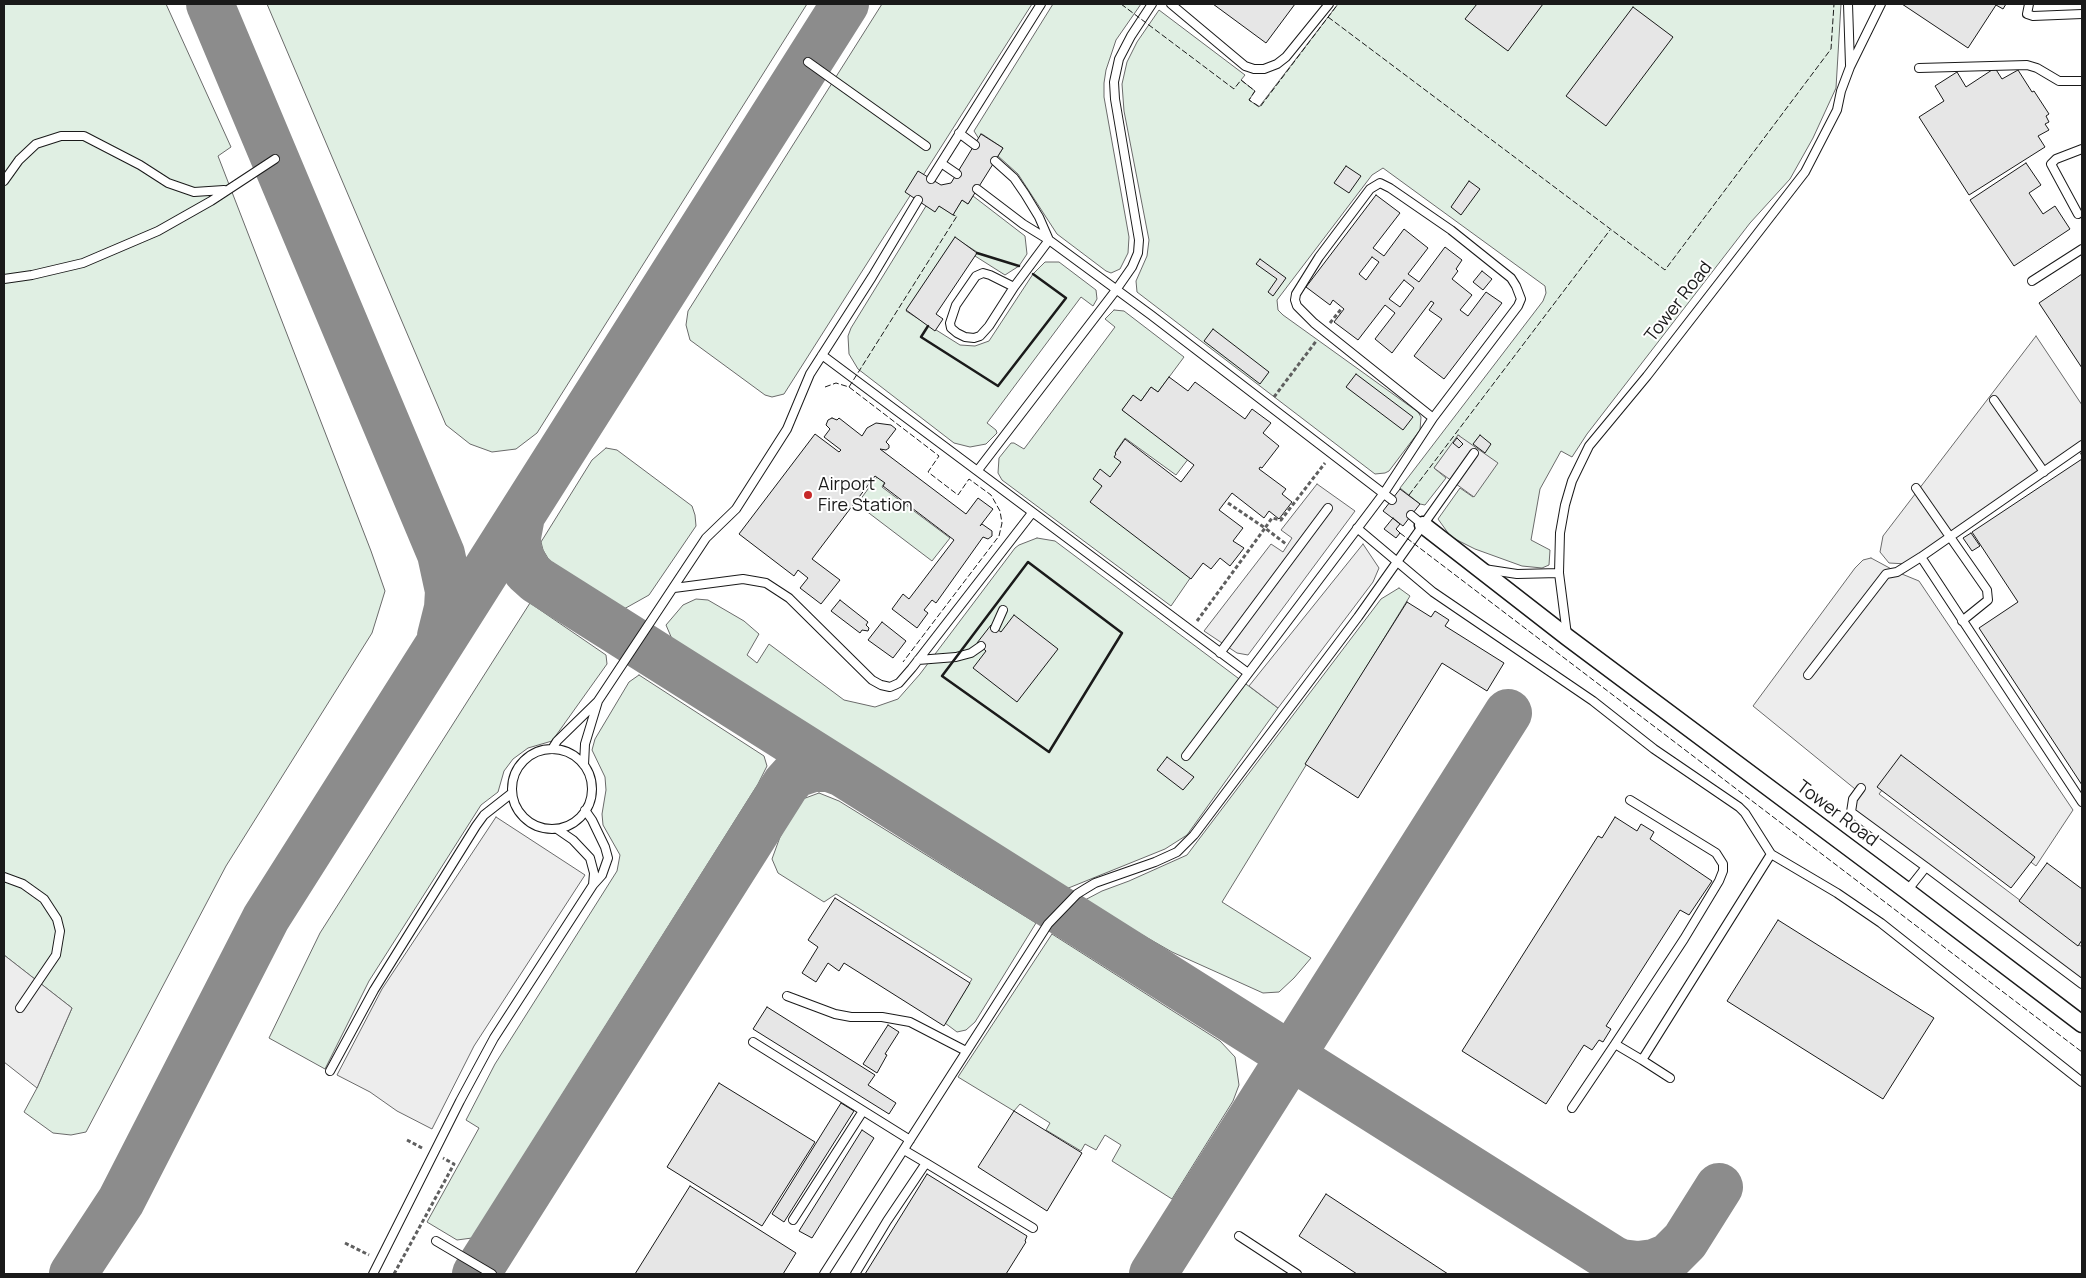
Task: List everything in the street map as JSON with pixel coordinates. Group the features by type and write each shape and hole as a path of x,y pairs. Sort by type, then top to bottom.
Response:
{"street":[{"name":"Tower Road","path":"1417,520 1567,637 2082,1024"}],"lane":[{"path":"931,179 958,133 1041,4"},
{"path":"978,470 1116,290 1132,267 1138,253 1139,240 1115,99 1114,82 1119,59 1131,36 1152,4"},
{"path":"1171,4 1245,66 1254,69 1278,64 1286,57 1329,4"},
{"path":"1848,4 1850,66"},
{"name":"Tower Road","path":"1567,637 1559,573 1560,533 1572,481 1589,446 1647,376 1805,172 1837,110 1841,91 1850,66 1881,4"},
{"path":"2029,4 2027,14 2033,16 2082,14"},
{"path":"808,62 926,146"},
{"path":"1919,68 2027,65 2037,68 2059,81 2082,81"},
{"path":"958,133 975,145"},
{"path":"4,181 19,160 36,144 61,136 84,136 140,165 168,183 194,192 226,190"},
{"path":"2078,214 2051,164 2056,159 2082,149"},
{"path":"4,279 32,275 83,263 158,231 276,159"},
{"path":"995,161 1014,178 1026,194 1049,240"},
{"path":"941,163 957,174"},
{"path":"1186,756 1384,493 1433,418 1518,306 1520,293 1511,278 1451,230 1384,184 1380,184 1370,189 1319,257 1296,294 1295,300 1297,306 1324,331 1433,418"},
{"path":"977,189 1116,290 1392,500"},
{"path":"552,749 557,741 598,701 706,538 736,509 787,429 810,374 872,277 918,200"},
{"path":"1014,287 990,275 976,276 956,305 950,323 951,328 957,334 965,337 974,338 980,336 1049,240"},
{"path":"2032,281 2082,249"},
{"path":"822,355 1248,673"},
{"path":"1994,400 2044,472"},
{"path":"1808,675 1884,576 1890,572 1897,572 1952,537 2082,445"},
{"path":"824,1274 1041,934 1077,894 1095,883 1155,862 1177,852 1194,835 1352,625 1396,562 1417,520 1474,453"},
{"path":"1916,488 1952,537 1987,590 1988,600 1984,605 1962,621"},
{"path":"1220,653 1328,508"},
{"path":"674,588 743,578 766,583 788,598 872,680 890,687 898,683 918,660 1032,513"},
{"path":"1357,528 1433,592 1592,701 1654,749 1739,807 1771,854 1881,923 2082,1082"},
{"path":"1921,557 2082,802"},
{"path":"1480,568 1517,574 1559,573"},
{"path":"995,628 1004,610"},
{"path":"918,660 956,657 971,653 981,646"},
{"path":"584,765 585,744 598,701"},
{"path":"552,749 570,753 584,765 592,785 592,796 581,817 570,825 557,829 546,829 527,820 517,808 512,793 514,776 522,762 535,752 552,749"},
{"path":"1861,788 1853,799 1851,812 2082,984"},
{"path":"330,1071 374,990 476,826 484,815 512,793"},
{"path":"1572,1108 1684,939 1719,881 1723,871 1723,864 1716,853 1630,800"},
{"path":"373,1274 479,1063 593,885 602,875 608,858 600,835 584,810"},
{"path":"557,829 573,840 590,858 593,863 593,885"},
{"path":"1642,1060 1771,854"},
{"path":"1907,891 1926,867"},
{"path":"4,877 23,884 44,900 58,919 60,930 56,955 20,1008"},
{"path":"787,996 835,1014 851,1017 882,1017 910,1022 966,1051"},
{"path":"753,1042 910,1140"},
{"path":"1615,1044 1670,1078"},
{"path":"793,1220 863,1111"},
{"path":"904,1150 1033,1228"},
{"path":"855,1274 887,1221 926,1163"},
{"path":"1239,1236 1297,1274"},
{"path":"436,1241 492,1274"}],"path":[{"path":"1268,405 1342,308"},
{"path":"1190,631 1272,518 1281,520 1331,454"},
{"path":"1228,503 1297,552"},
{"path":"394,1274 454,1164"}],"green space":[{"path":"4,4 166,4 231,147 218,156 385,591 372,633 226,866 86,1132 71,1135 53,1133 24,1112 37,1088 72,1008 4,955"},
{"path":"267,4 807,4 537,433 516,449 492,452 470,444 446,425"},
{"path":"882,4 1032,4 784,394 772,397 765,395 690,340 686,325 688,311"},
{"path":"1053,4 1141,4 1116,40 1106,70 1104,83 1104,97 1129,237 1128,253 1120,269 1111,273 1057,234 1018,174 998,156 1003,148 982,134 979,139 974,131"},
{"path":"1338,4 1841,4 1836,88 1813,138 1790,179 1750,223 1587,434 1572,457 1561,451 1540,489 1531,540 1550,550 1549,565 1542,568 1522,566 1475,549 1451,537 1438,519 1460,488 1473,497 1459,435 1434,468 1446,478 1425,505 1420,504 1400,488 1543,301 1546,293 1545,286 1383,168 1372,175 1277,300 1278,310 1283,315 1418,412 1421,417 1420,430 1389,471 1375,474 1137,292 1136,281 1147,256 1149,240 1124,111 1122,84 1127,62 1137,42 1159,10 1245,75 1241,80 1255,91 1249,100 1259,107"},
{"path":"973,196 1025,236 1027,254 1019,266 1005,275 975,256 977,252 955,238 906,311 960,345 975,346 989,341 1033,274 1045,262 1059,262 1096,290 1097,299 1093,306 1081,297 987,423 997,433 986,444 970,447 954,443 858,369 849,354 848,336 851,328 926,206 939,206 953,214 962,200 968,204"},
{"path":"1114,310 1124,311 1184,357 1158,392 1151,387 1141,401 1133,396 1122,410 1189,458 1176,475 1125,438 1116,451 1125,457 1193,574 1171,606 1002,480 998,473 999,458 1011,443 1024,449 1115,327 1105,319"},
{"path":"606,448 617,450 692,506 695,515 696,526 649,595 624,609 611,604 549,560 541,542 592,460"},
{"path":"879,474 886,480 882,487 950,538 932,561 857,504"},
{"path":"1037,538 1055,541 1278,708 1187,835 1165,849 1066,889 672,639 666,625 683,605 696,599 708,600 744,621 759,634 747,655 757,663 769,644 844,700 875,707 898,699 920,674 1015,548"},
{"path":"1399,588 1410,596 1222,902 1311,958 1294,978 1279,992 1263,993 1172,952 1083,901 1187,855 1381,599"},
{"path":"530,603 606,655 607,664 552,741 528,748 513,759 504,771 498,792 481,805 369,981 325,1069 269,1038 320,933"},
{"path":"639,675 764,756 767,766 758,784 472,1238 457,1240 427,1222 479,1128 466,1120 495,1064 617,871 620,855 603,825 602,814 606,790 605,777 592,750 595,739 629,682"},
{"path":"819,793 839,801 1036,923 975,1022 966,1030 957,1032 945,1023 972,979 836,894 824,902 778,873 772,859 780,837 800,800"},
{"path":"1052,934 1220,1041 1235,1057 1239,1085 1233,1101 1172,1199 1112,1161 1121,1145 1105,1135 1096,1150 1085,1144 1081,1151 1046,1130 1050,1123 1020,1104 1014,1111 958,1077"}],"shaded area":[{"path":"2036,336 2082,405 2082,456 2079,451 1907,564 1889,563 1880,552 1883,536"},
{"path":"1458,435 1498,463 1474,497 1434,468"},
{"path":"1317,484 1355,511 1248,655 1237,653 1204,631 1271,544 1283,552 1292,538 1281,530"},
{"path":"1363,544 1379,568 1373,582 1278,708 1249,686"},
{"path":"1871,558 1919,581 2073,810 2036,866 1903,764 1879,794 2082,947 2082,981 1853,809 1860,793 1753,706 1855,568 1863,560"},
{"path":"496,817 585,875 474,1046 432,1129 397,1111 370,1092 337,1075 382,989"},
{"path":"4,955 72,1008 37,1088 4,1062"}],"building":[{"path":"1213,4 1295,4 1266,43"},
{"path":"1477,4 1543,4 1508,51 1465,19"},
{"path":"1902,4 2006,4 2003,9 1996,5 1968,48"},
{"path":"1633,7 1673,37 1606,126 1566,96"},
{"path":"1995,68 2002,79 2018,70 2049,114 2046,116 2049,122 2045,124 2049,130 2038,136 2045,147 1969,195 1919,117 1944,101 1935,86 1957,72 1966,87"},
{"path":"981,134 1003,148 968,204 962,200 953,215 939,206 935,212 905,192 918,171 941,185 951,183"},
{"path":"2026,163 2041,185 2029,193 2043,214 2055,206 2070,229 2014,266 1970,200"},
{"path":"1346,166 1361,176 1349,193 1334,183"},
{"path":"1469,181 1480,189 1461,215 1451,207"},
{"path":"1376,195 1400,213 1373,248 1384,256 1404,229 1428,248 1408,274 1419,282 1445,247 1462,260 1456,269 1458,271 1452,279 1472,295 1460,310 1468,316 1486,292 1502,303 1444,379 1414,356 1442,319 1429,310 1434,303 1431,301 1392,353 1375,339 1395,313 1385,305 1358,340 1334,322 1344,309 1333,300 1330,305 1306,287","holes":["1372,257 1379,262 1366,280 1359,274","1404,280 1414,288 1400,307 1389,299"]},
{"path":"955,237 977,253 936,314 943,319 935,331 906,310"},
{"path":"1260,259 1286,278 1273,296 1268,292 1277,279 1256,264"},
{"path":"1482,271 1492,279 1483,290 1473,282"},
{"path":"2082,274 2082,368 2039,303"},
{"path":"1213,329 1269,372 1260,384 1204,341"},
{"path":"1356,374 1413,417 1403,430 1346,387"},
{"path":"1169,377 1188,391 1195,382 1245,419 1252,409 1271,423 1263,433 1279,446 1262,468 1260,467 1259,469 1286,489 1282,494 1292,502 1279,519 1269,511 1264,518 1232,493 1219,510 1243,528 1233,541 1244,548 1230,566 1220,558 1211,569 1203,563 1191,579 1090,502 1102,486 1093,479 1100,469 1110,477 1121,462 1114,457 1125,439 1181,482 1194,465 1122,410 1133,395 1141,401 1151,387 1158,392"},
{"path":"832,418 837,420 839,418 862,436 867,428 876,423 891,425 896,429 886,442 889,448 886,450 880,449 966,514 978,498 993,509 980,526 982,524 992,531 992,536 988,539 983,537 936,603 932,600 924,610 928,613 917,628 892,609 903,594 909,599 954,540 883,486 885,483 875,476 812,559 840,580 821,604 800,588 808,578 798,570 794,576 739,534 815,434 839,452 841,450 824,437 830,429 826,425 828,420"},
{"path":"1480,435 1491,444 1485,453 1473,444"},
{"path":"1457,438 1463,444 1459,448 1453,443"},
{"path":"2082,459 2082,785 1979,628 2018,602 1972,532"},
{"path":"1400,489 1420,504 1403,526 1383,511"},
{"path":"1393,518 1400,524 1396,529 1400,533 1396,538 1384,529"},
{"path":"1971,533 1980,546 1972,551 1963,538"},
{"path":"840,600 868,622 866,625 869,628 868,631 862,630 860,633 831,611"},
{"path":"1407,602 1431,617 1435,611 1449,620 1445,626 1504,663 1487,691 1442,663 1358,798 1305,764"},
{"path":"1014,615 1058,649 1017,702 973,668 986,651 977,643 991,625 1001,632"},
{"path":"882,622 906,641 893,658 868,640"},
{"path":"1901,755 2035,857 2011,888 1877,787"},
{"path":"1167,757 1194,777 1183,790 1157,770"},
{"path":"1615,817 1637,831 1641,824 1654,832 1650,839 1712,881 1689,915 1680,910 1606,1026 1611,1029 1603,1042 1599,1040 1592,1050 1584,1045 1546,1104 1462,1051 1598,836 1602,838"},
{"path":"2047,863 2082,889 2082,940 2078,946 2019,901"},
{"path":"835,898 970,983 944,1026 844,963 839,971 828,963 816,982 802,973 818,947 808,940"},
{"path":"1778,920 1934,1018 1883,1099 1727,1001"},
{"path":"767,1007 875,1075 868,1085 896,1103 889,1114 753,1029"},
{"path":"888,1025 899,1032 885,1054 887,1055 877,1073 863,1064"},
{"path":"719,1083 815,1142 762,1226 667,1167"},
{"path":"841,1103 854,1111 784,1222 772,1214"},
{"path":"1014,1111 1082,1153 1047,1211 978,1167"},
{"path":"862,1130 874,1138 812,1238 799,1231"},
{"path":"927,1174 1027,1236 1026,1242 1006,1274 865,1274"},
{"path":"690,1186 796,1253 783,1274 635,1274"},
{"path":"1326,1194 1448,1274 1357,1274 1299,1236"}],"taxiway":[{"path":"210,4 441,554 449,591 448,608 441,636"},
{"path":"73,1274 121,1201 266,918 845,4"},
{"path":"521,516 517,537 518,552 527,571 537,580 1636,1274"},
{"path":"1153,1274 1508,713"},
{"path":"476,1274 786,784 795,774 813,768 829,768 840,772"},
{"path":"1610,1258 1621,1263 1638,1265 1654,1263 1669,1257 1685,1241 1719,1187"}],"fence":[{"path":"1121,4 1234,89 1241,80 1255,91 1249,100 1260,107 1338,4"},
{"path":"1328,17 1665,270 1831,49 1834,4"},
{"path":"849,387 957,216 953,215"},
{"path":"1409,495 1610,230"},
{"path":"825,387 836,383 849,387 939,456 928,472 958,495 969,479 991,495 1000,511 1002,523 999,536 903,662"},
{"path":"1400,533 2082,1052"}],"wall":[{"path":"977,253 1019,266"},
{"path":"928,326 921,337 998,386 1066,298 1033,274"},
{"path":"1028,562 1122,633 1049,752 942,676 1028,562"}],"place":[{"name":"Airport Fire Station","path":"808,495"}]}
